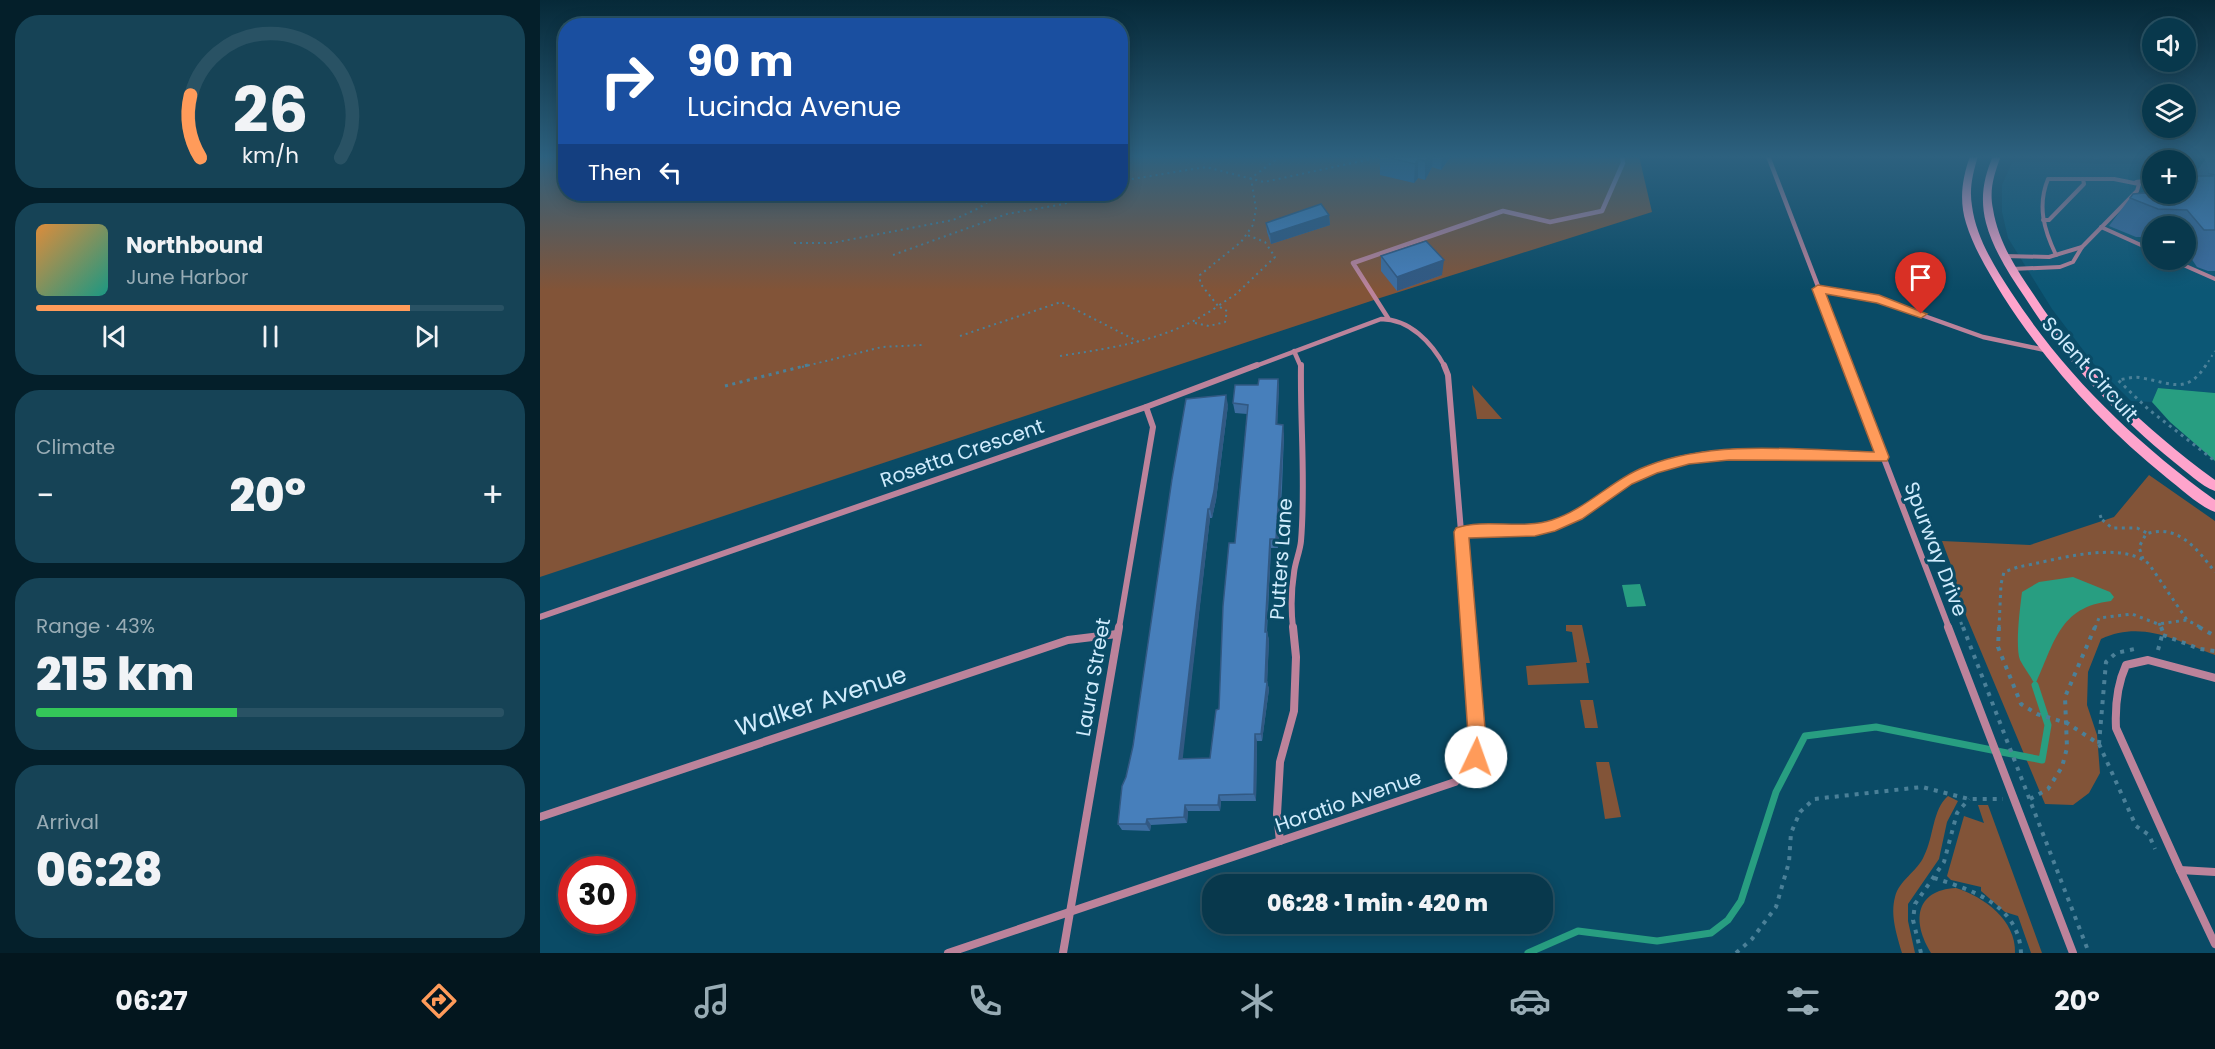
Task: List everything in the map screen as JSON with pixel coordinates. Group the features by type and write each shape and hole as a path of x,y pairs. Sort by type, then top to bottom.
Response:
{"street":[{"path":"1390,318 1353,263 1503,211 1550,222 1602,211 1607,200"},
{"name":"Spurway Drive","path":"1785,200 2073,953"},
{"name":"Solent Circuit","path":"1968,200 1972,228 2009,297 2045,350 2076,387 2125,436 2165,470 2215,507"},
{"name":"Solent Circuit","path":"1986,200 1989,220 2004,255 2052,334 2092,382 2159,443 2215,486"},
{"path":"1818,289 1879,299 1984,337 2021,348 2045,350"},
{"name":"Rosetta Crescent","path":"540,617 1146,407 1294,351 1390,318"},
{"name":"Horatio Avenue","path":"948,953 1455,782 1468,773 1476,757 1478,740 1446,366 1434,350 1411,329 1390,318"},
{"name":"Putters Lane","path":"1280,841 1277,814 1280,762 1294,711 1296,657 1291,609 1294,571 1301,544 1304,452 1300,407 1301,364 1294,351"},
{"name":"Laura Street","path":"1063,953 1068,913 1153,427 1146,407"},
{"path":"1461,532 1535,530 1555,525 1577,515 1627,480 1653,469 1689,459 1729,454 1882,457"},
{"name":"Walker Avenue","path":"540,817 1068,640 1117,634"},
{"path":"2215,678 2148,660 2126,665 2121,676 2115,710 2119,736 2215,944"},
{"path":"2180,870 2215,872"}],"lane":[{"path":"2042,200 2043,220 2056,255"},
{"path":"2043,220 2049,220 2068,200"},
{"path":"2011,268 2067,265 2078,257 2082,247 2128,200"},
{"path":"2101,227 2142,245"},
{"path":"2004,255 2056,255 2082,247"},
{"path":"2195,270 2215,279"}],"path":[{"path":"1193,323 1209,326 1225,322 1227,311 1218,306 1200,283 1200,275 1247,235 1256,214 1252,200"},
{"path":"794,243 832,243 953,220 989,201"},
{"path":"893,255 1007,214 1071,201"},
{"path":"1060,356 1156,340 1193,323 1236,294 1275,257 1266,242 1247,235"},
{"path":"960,336 1061,302 1140,343"},
{"path":"725,386 882,347 922,345"},
{"path":"2215,351 2197,379 2186,384 2172,385 2139,377 2118,380 2148,409 2215,461"},
{"path":"2102,516 2099,517 2112,528 2137,528 2147,533 2158,530 2182,536 2198,548 2215,572"},
{"path":"2147,533 2139,547 2143,559 2155,572 2187,620 2215,636"},
{"path":"2067,723 2037,714 2021,704 1996,637 2001,615 1999,589 2004,572 2018,567 2110,551 2143,559"},
{"path":"1736,953 1752,939 1776,907 1789,862 1791,833 1800,812 1814,800 1922,787 1970,799 2030,799 2048,789 2062,766 2067,748 2065,697 2069,681 2088,647 2100,618 2132,614 2158,624 2187,620"},
{"path":"2163,635 2215,651"},
{"path":"1999,719 2089,953"},
{"path":"2099,744 2136,826 2149,835 2155,849"},
{"path":"1921,953 1913,920 1915,904 1944,862 1957,813 1970,799"},
{"path":"1934,878 1972,890 1989,900 2017,933 2021,953"}],"shaded area":[{"path":"540,200 1649,200 1652,212 1380,298 540,577"},
{"path":"2002,200 2142,200 2142,204 2196,204 2196,200 2215,200 2215,393 2158,388 2152,402 2131,401 2093,363 2052,309 2008,238 2002,212"},
{"path":"1472,385 1502,419 1477,419"},
{"path":"2158,388 2215,393 2215,461 2170,422 2152,402"},
{"path":"2149,475 2215,521 2215,655 2172,638 2145,632 2130,631 2101,639 2088,672 2087,705 2097,735 2100,773 2089,793 2073,805 2045,804 1954,587 1957,581 1942,541 2030,545 2114,517"},
{"path":"2073,577 2110,592 2114,597 2111,601 2080,611 2069,619 2054,641 2035,685 2020,660 2019,654 2018,627 2022,592 2039,582"},
{"path":"1640,584 1646,606 1627,607 1622,585"},
{"path":"1566,625 1582,625 1590,663 1586,663 1589,683 1528,685 1526,666 1577,662 1572,632 1566,631"},
{"path":"1580,700 1593,700 1598,728 1585,728"},
{"path":"1596,762 1609,762 1621,817 1605,819"},
{"path":"1948,796 1958,801 1947,822 1939,859 1908,904 1908,921 1915,953 1902,953 1894,918 1895,897 1900,886 1921,862 1936,816"},
{"path":"1978,805 1988,805 2042,953 2031,953 2018,916 2005,912 1981,891 1981,887 1951,880 1947,876 1964,816 1984,823"},
{"path":"1956,888 1977,897 2004,920 2014,941 2015,953 1931,953 1921,930 1919,920 1921,910 1932,895 1942,890"}],"building":[{"path":"2196,200 2215,200 2215,230 2204,230 2196,221 2196,216 2192,216 2187,210 2158,209 2145,204 2196,204"},
{"path":"1321,204 1329,215 1270,234 1266,223"},
{"path":"1426,241 1444,260 1397,277 1381,256"},
{"path":"1259,379 1278,379 1276,424 1283,425 1276,539 1270,539 1265,632 1267,632 1265,682 1267,682 1261,734 1255,734 1254,794 1219,795 1218,805 1185,805 1184,817 1147,819 1146,824 1118,824 1122,786 1133,746 1186,399 1226,395 1214,491 1210,509 1208,509 1179,759 1210,758 1216,710 1219,709 1223,606 1229,543 1235,543 1248,405 1233,403 1235,385 1258,385"}],"waterway":[{"path":"1528,953 1578,931 1657,941 1711,933 1728,920 1741,901 1776,792 1805,736 1876,727 2042,760 2048,725 2035,685"}],"route":[{"path":"1476,757 1478,740 1461,532 1535,530 1555,525 1577,515 1627,480 1653,469 1689,459 1729,454 1882,457 1818,289 1879,299 1921,314"}]}
